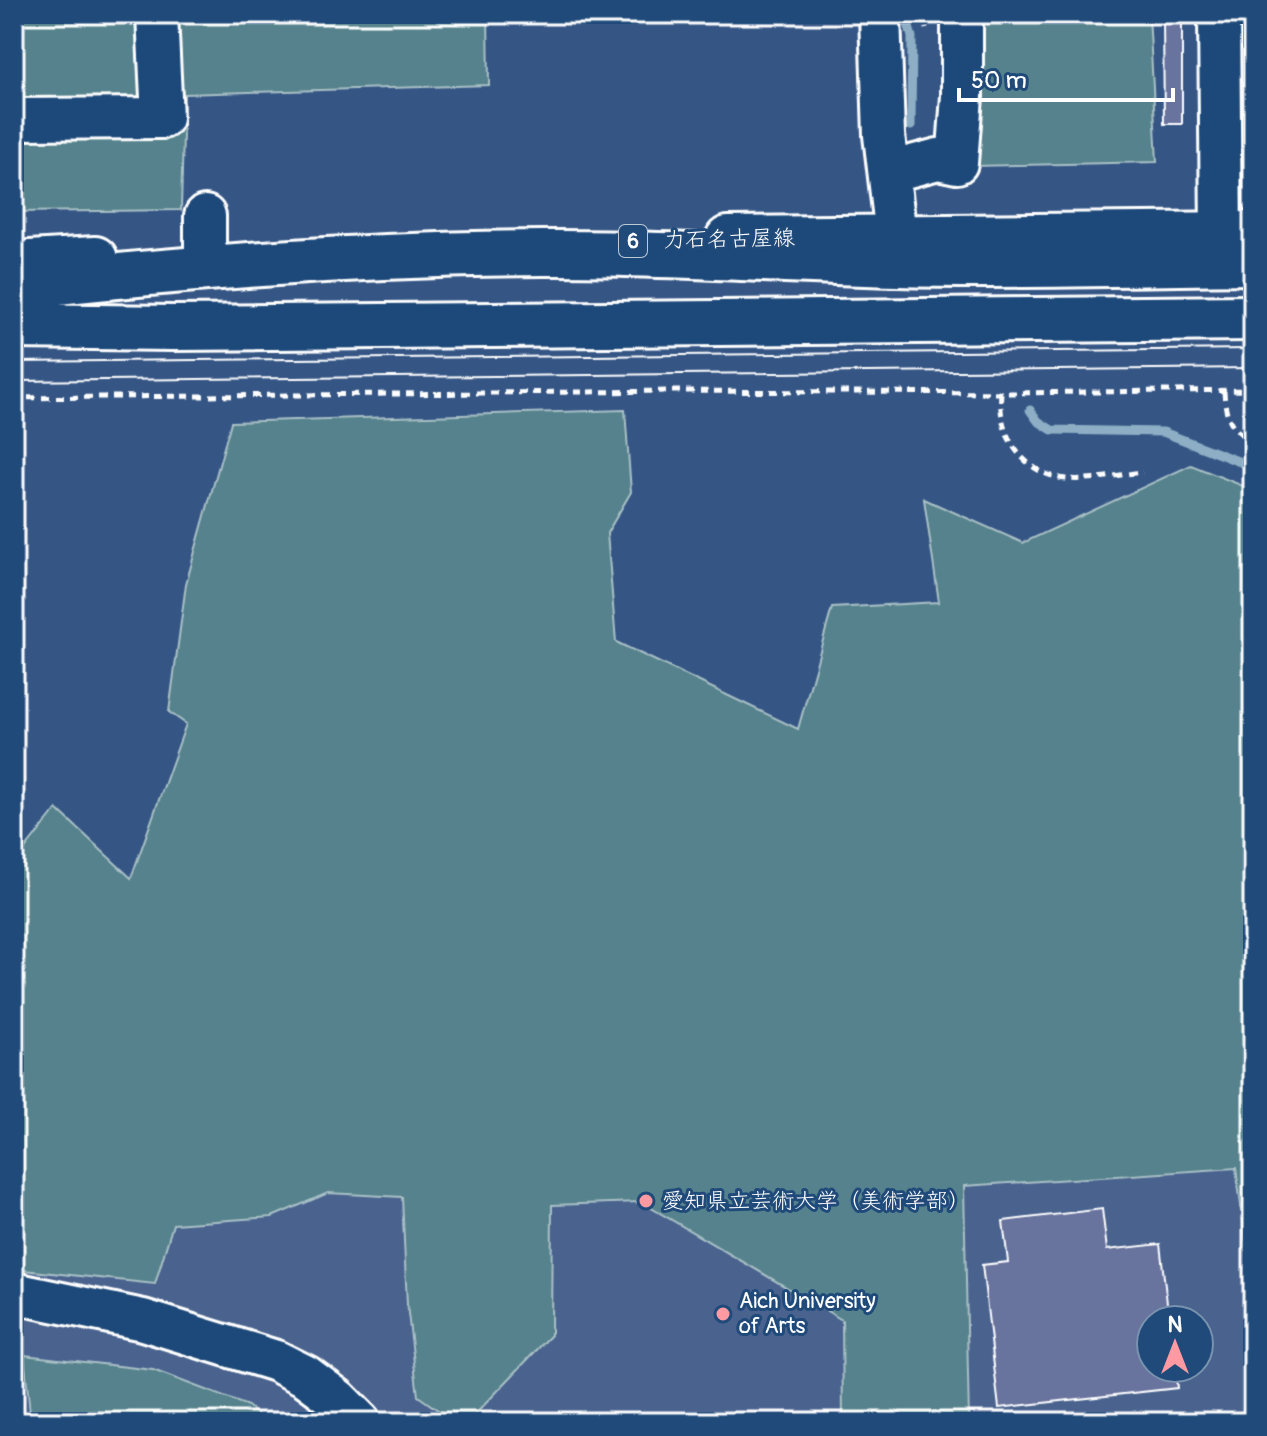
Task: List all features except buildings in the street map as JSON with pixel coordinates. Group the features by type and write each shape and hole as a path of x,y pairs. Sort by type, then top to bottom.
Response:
{"main road":[{"name":"力石名古屋線","path":"14,264 205,235 464,244 896,236 1237,234"},
{"path":"14,287 218,267 448,254 625,253 901,264 1038,277 1253,287"},
{"path":"14,313 223,292 528,278 1038,277 1253,262"},
{"path":"14,326 172,328 1253,318"}],"street":[{"path":"14,119 179,117 157,14"},
{"path":"880,14 884,135 896,236"},
{"path":"889,172 938,159 957,163 962,96 962,14"},
{"path":"1219,14 1237,234"},
{"path":"14,1293 143,1320 276,1361 306,1376 337,1399 360,1422"}],"path":[{"path":"14,398 676,391 1005,393 1253,390"},
{"path":"1224,391 1229,423 1253,441"},
{"path":"1005,393 1002,420 1009,439 1016,451 1036,469 1066,479 1142,472"}],"shaded area":[{"name":"愛知県立芸術大学（美術学部）","path":"1253,1117 1253,1422 14,1422 14,1272 66,1129"}],"green space":[{"path":"14,14 488,14 489,85 184,94 181,210 14,212"},
{"path":"970,14 1149,14 1157,162 973,166"},
{"path":"625,410 631,492 607,533 616,642 798,729 832,608 939,602 924,499 1023,543 1191,465 1253,490 1253,1296 1236,1168 964,1186 969,1422 843,1422 842,1320 641,1202 552,1205 551,1335 468,1422 455,1422 418,1396 407,1305 402,1197 328,1193 272,1217 173,1224 155,1284 14,1269 14,863 57,809 131,878 186,724 169,712 186,584 231,422"},
{"path":"24,1355 153,1370 248,1406 266,1422 31,1422"}],"waterway":[{"path":"905,14 912,37 911,126"},
{"path":"1030,410 1038,421 1052,430 1163,432 1253,467"}],"tram line":[{"path":"14,362 1253,349"},
{"path":"14,381 1253,368"}],"place":[{"name":"愛知県立芸術大学（美術学部）","path":"646,1201"},
{"name":"Aich University of Arts","path":"723,1314"}]}
